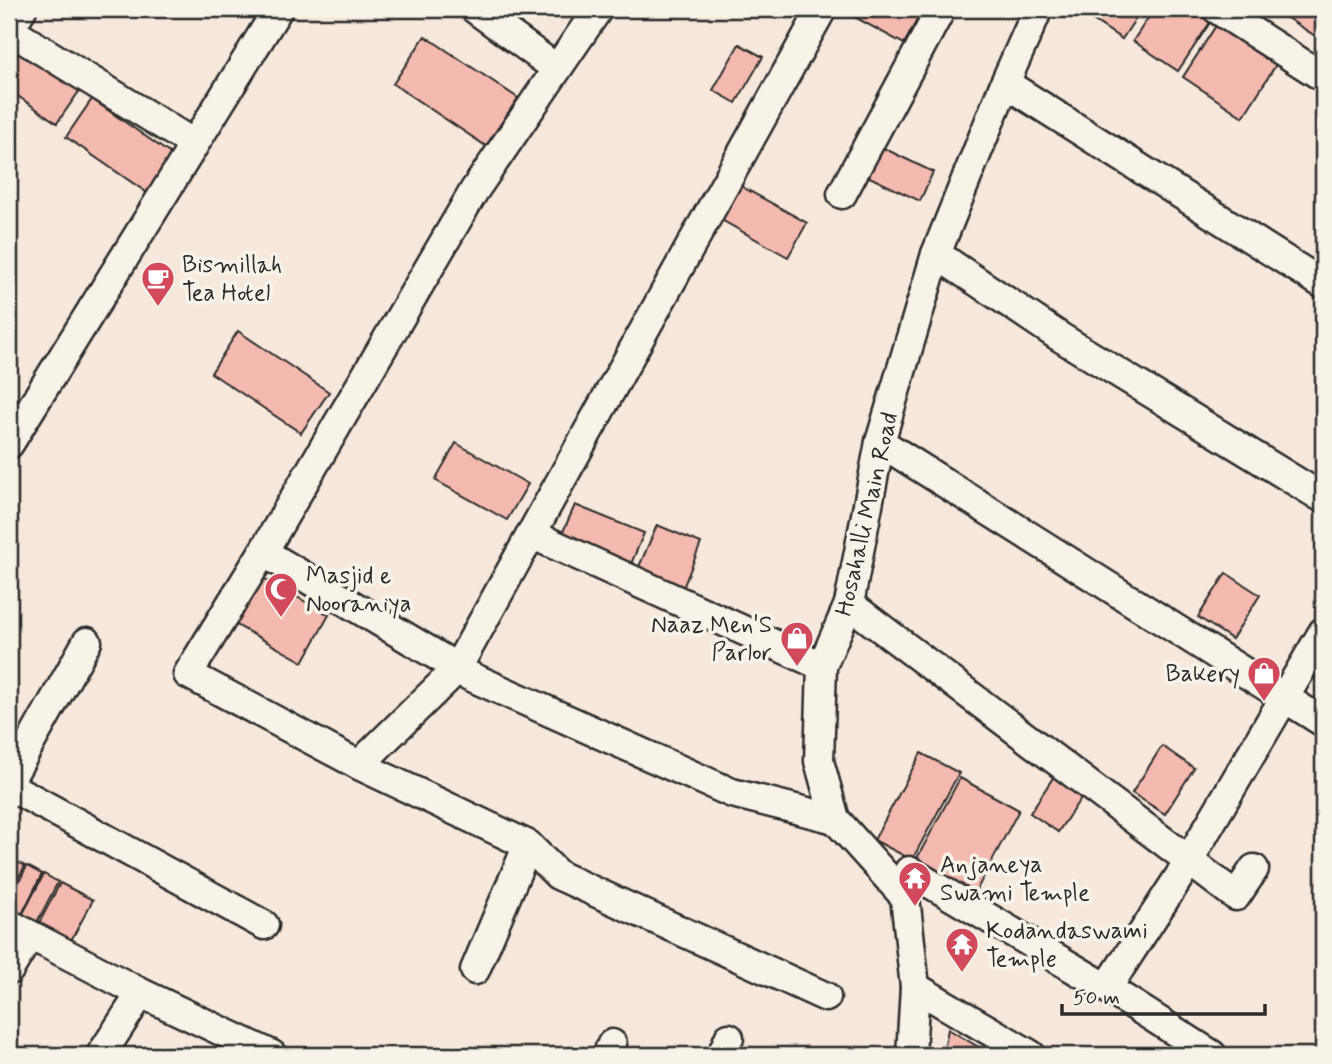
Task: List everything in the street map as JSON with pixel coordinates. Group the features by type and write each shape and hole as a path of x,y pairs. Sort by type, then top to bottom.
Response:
{"street":[{"path":"22,9 9,30 194,144"},
{"path":"9,444 278,9"},
{"path":"475,9 557,69"},
{"path":"598,9 474,191 263,552 188,674 359,765 528,845 558,874 826,997"},
{"path":"359,765 456,670 822,9"},
{"path":"842,194 941,9"},
{"name":"Hosahalli Main Road","path":"905,897 835,819 819,761 822,666 849,604 880,442 936,254 1038,9"},
{"path":"1217,9 1323,77"},
{"path":"1005,83 1323,284"},
{"path":"936,254 1060,337 1323,498"},
{"path":"880,442 1323,722"},
{"path":"531,534 822,666"},
{"path":"263,552 456,667 456,670 732,793 835,819"},
{"path":"849,604 1236,896 1254,869"},
{"path":"1107,988 1189,860 1323,632"},
{"path":"9,780 87,642"},
{"path":"9,786 264,925"},
{"path":"475,970 528,845"},
{"path":"911,1055 915,987 905,897 909,871 1107,988 1212,1055"},
{"path":"9,970 19,930 141,993 272,1055"},
{"path":"915,987 1031,1055"},
{"path":"101,1055 141,993"}],"building":[{"path":"840,9 902,9 918,18 904,44"},
{"path":"1076,9 1142,9 1122,39"},
{"path":"1154,9 1192,9 1211,21 1178,71 1133,41"},
{"path":"1273,9 1323,9 1323,27 1317,37"},
{"path":"1219,21 1279,60 1243,117 1183,77"},
{"path":"425,36 518,98 486,146 393,84"},
{"path":"739,44 763,57 736,103 713,90"},
{"path":"21,49 80,90 57,123 9,90 9,68"},
{"path":"92,99 175,157 149,194 66,137"},
{"path":"877,145 933,172 920,201 863,174"},
{"path":"737,184 807,223 788,257 718,218"},
{"path":"238,331 329,392 301,433 211,373"},
{"path":"456,443 528,484 507,520 435,480"},
{"path":"575,505 644,533 631,564 561,536"},
{"path":"657,525 701,543 683,588 638,569"},
{"path":"1226,573 1260,595 1232,639 1198,617"},
{"name":"Masjid e Nooraniya","path":"259,576 329,615 303,662 233,623"},
{"path":"1162,746 1194,768 1165,814 1132,793"},
{"path":"921,753 959,773 912,860 874,840"},
{"path":"1058,770 1087,789 1058,832 1030,813"},
{"path":"960,778 1019,810 975,893 916,860"},
{"path":"11,858 25,866 9,894 9,863"},
{"path":"27,866 42,874 19,920 9,914 9,901"},
{"path":"44,874 58,882 34,928 19,921"},
{"path":"60,883 93,900 68,946 36,929"},
{"path":"948,1029 992,1055 943,1055"}],"place":[{"name":"Bismillah Tea Hotel","path":"158,308"},
{"name":"Masjid e Nooraniya","path":"281,619"},
{"name":"Naaz Men'S Parlor","path":"797,668"},
{"name":"Bakery","path":"1264,703"},
{"name":"Anjaneya Swami Temple","path":"915,908"},
{"name":"Kodandaswami Temple","path":"962,974"}]}
